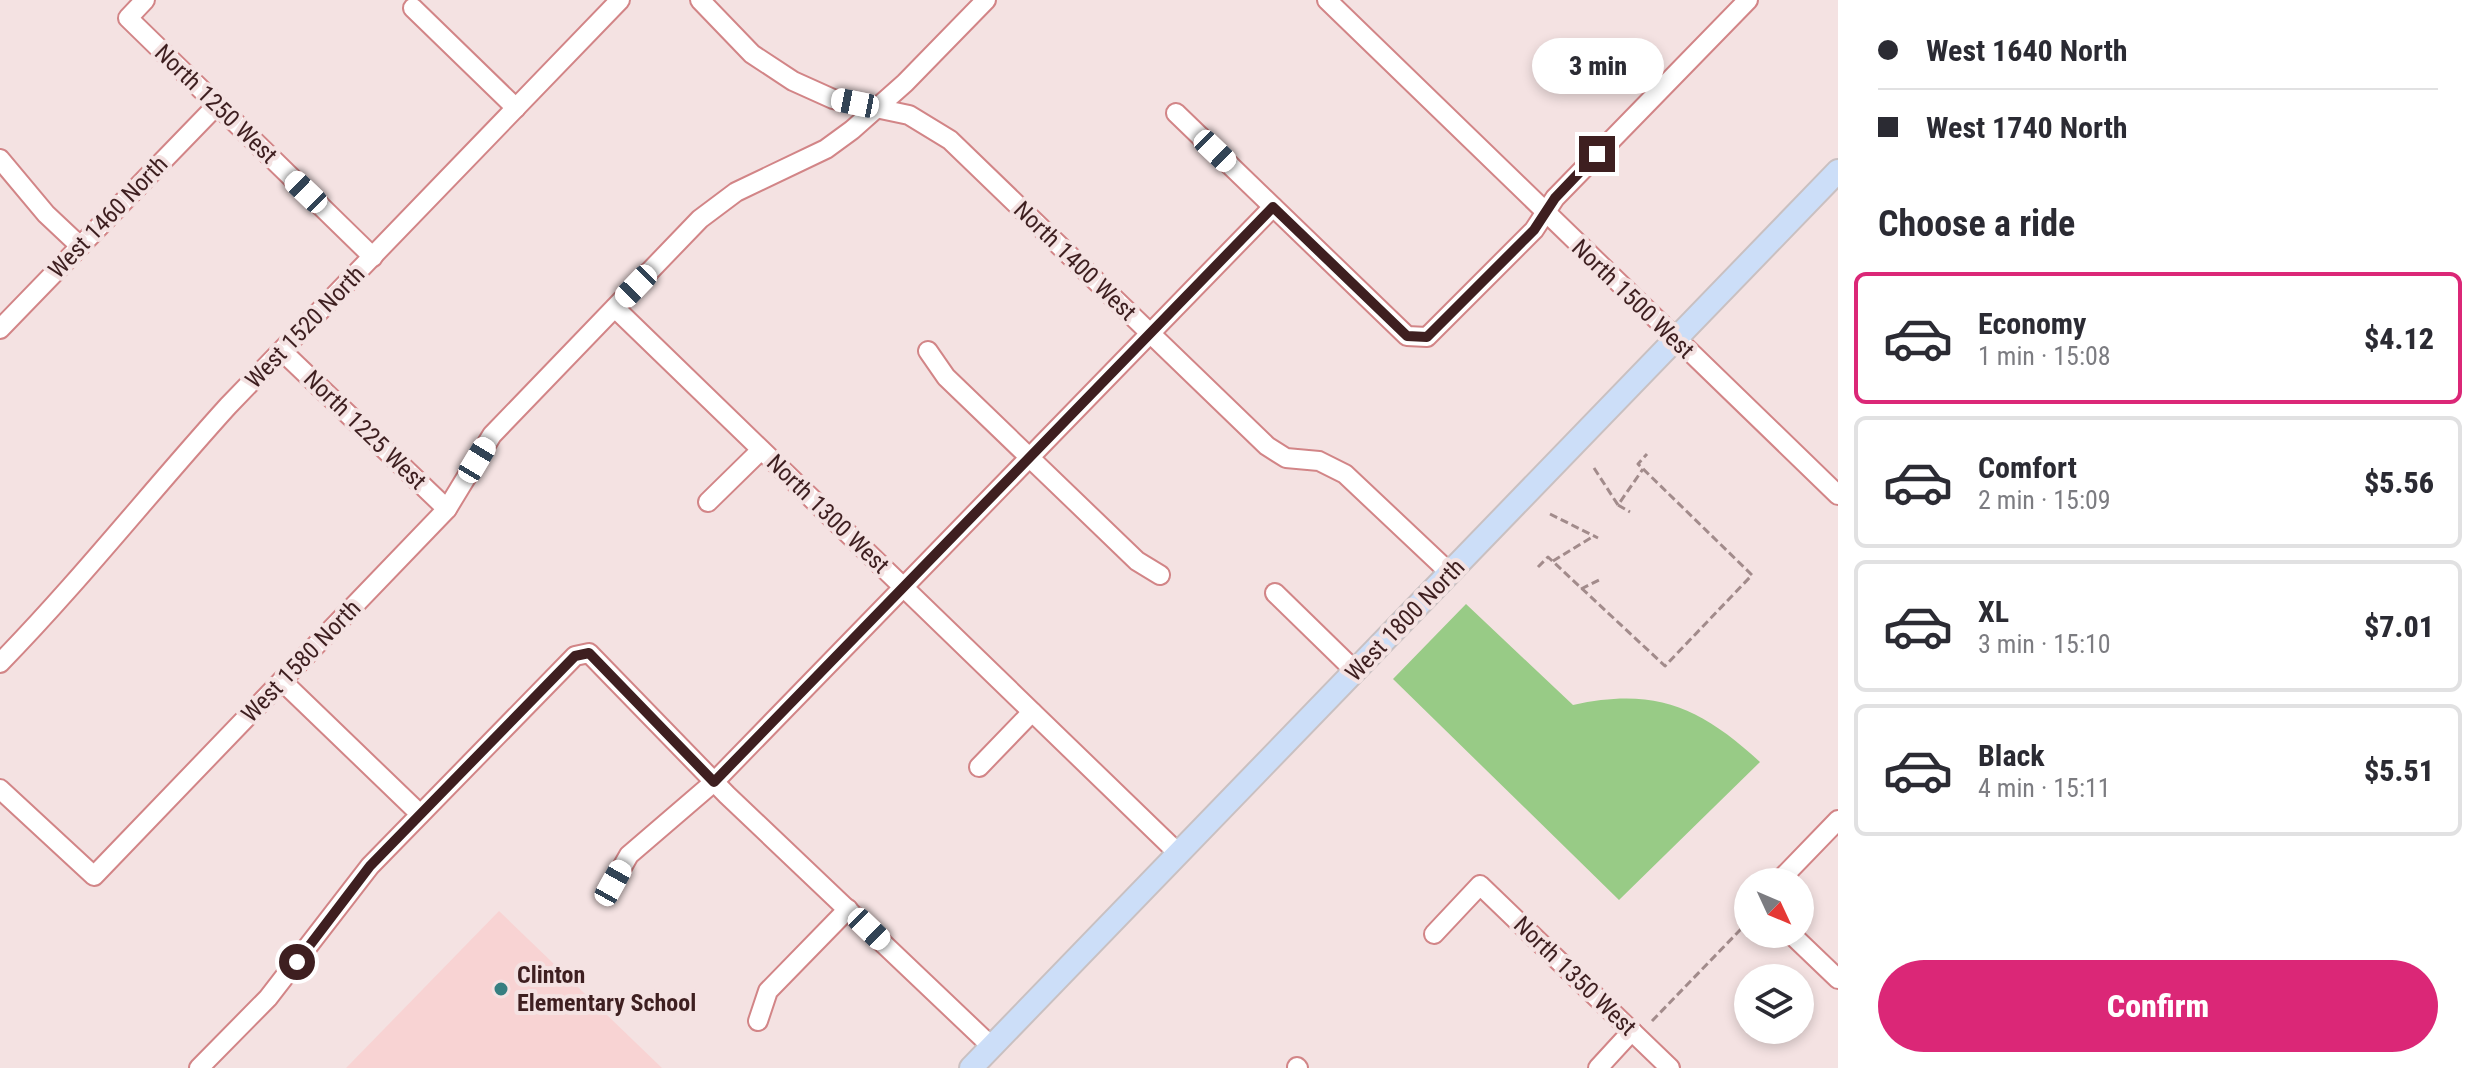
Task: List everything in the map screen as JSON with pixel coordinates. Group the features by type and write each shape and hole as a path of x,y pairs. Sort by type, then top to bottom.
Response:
{"main road":[{"name":"West 1800 North","path":"971,1068 1838,171"}],"street":[{"name":"North 1250 West","path":"145,0 128,18 373,257"},
{"name":"West 1520 North","path":"0,663 98,558 173,467 620,0"},
{"name":"North 1400 West","path":"700,0 752,54 793,81 833,99 909,115 950,140 1267,446 1286,458 1319,461 1345,474 1450,573"},
{"name":"West 1580 North","path":"2,797 94,876 447,509 492,435 700,219 736,192 826,149 878,107 986,0"},
{"name":"North 1500 West","path":"1327,0 1838,495"},
{"path":"1176,113 1407,336 1427,337 1534,230 1555,198 1748,0"},
{"path":"413,8 516,108"},
{"name":"West 1460 North","path":"0,329 217,105"},
{"path":"0,159 46,214 80,246"},
{"path":"613,883 629,855 714,782 1273,207"},
{"name":"North 1300 West","path":"615,308 1179,854"},
{"name":"North 1225 West","path":"282,351 447,509"},
{"path":"928,351 946,377 1137,561 1160,575"},
{"path":"708,502 761,450"},
{"path":"1275,593 1355,671"},
{"path":"199,1068 268,998 341,900 420,814 575,656 589,653 714,782 991,1046"},
{"path":"282,681 420,814"},
{"path":"979,767 1032,712"},
{"path":"1792,868 1838,820"},
{"name":"North 1350 West","path":"1434,934 1480,885 1670,1068"},
{"path":"758,1021 768,991 848,909"},
{"path":"1806,948 1838,979"},
{"path":"1598,1068 1632,1031"}],"path":[{"path":"1538,567 1548,557 1553,561 1663,667 1752,575 1638,464 1647,454"},
{"path":"1594,468 1618,505 1630,512"},
{"path":"1618,505 1643,469"},
{"path":"1550,514 1596,537 1553,561"},
{"path":"1581,589 1599,580"},
{"path":"1652,1021 1734,936"}],"shaded area":[{"name":"Clinton Elementary School","path":"499,911 662,1068 346,1068"}],"green space":[{"path":"1466,604 1573,705 1628,699 1675,706 1717,727 1760,762 1619,900 1393,679"}],"place":[{"name":"Clinton Elementary School","path":"501,989"}],"route":[{"path":"297,962 341,900 370,866 575,656 589,653 714,782 1273,207 1407,336 1427,337 1534,230 1555,198 1597,154"}]}
